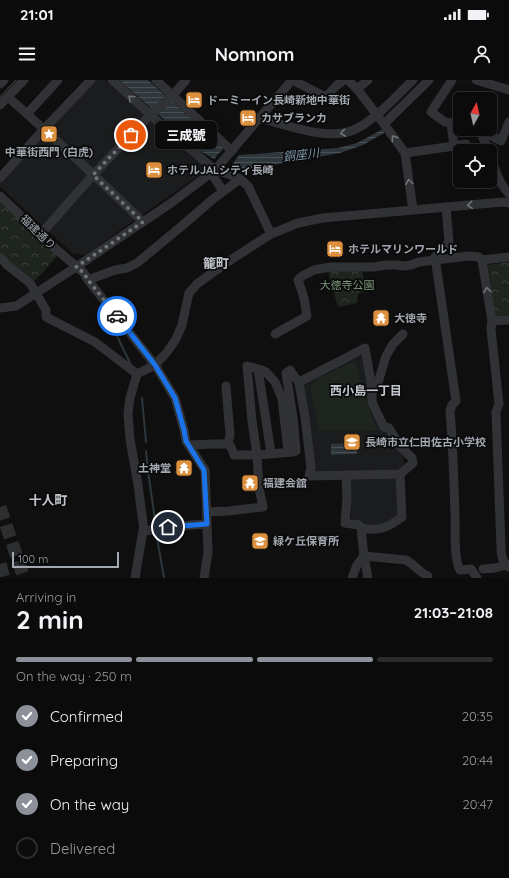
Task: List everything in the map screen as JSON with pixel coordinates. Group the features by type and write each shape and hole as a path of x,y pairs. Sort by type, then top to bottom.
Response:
{"street":[{"path":"0,84 4,80"},
{"path":"0,105 24,80"},
{"path":"27,114 58,80"},
{"path":"0,178 91,80"},
{"path":"112,80 152,113 213,172 223,191"},
{"path":"156,80 232,150"},
{"path":"41,234 93,175 152,113 173,95 186,80"},
{"path":"0,308 16,306 37,293 143,222 213,172 292,80 326,97 344,80"},
{"path":"348,80 357,89 405,153 413,210"},
{"path":"357,89 368,80"},
{"path":"260,118 304,130 342,134 359,128 377,115 413,80"},
{"path":"384,124 429,80"},
{"path":"452,80 430,112 445,122 453,123"},
{"path":"476,80 509,90"},
{"path":"8,97 143,222"},
{"path":"491,136 501,141 509,122"},
{"path":"405,153 453,146"},
{"path":"213,172 232,175 240,179 248,186 271,234"},
{"path":"497,174 502,186 509,194"},
{"path":"88,280 116,270 127,268 136,263 223,191 240,179"},
{"name":"福建通り","path":"0,196 84,273 155,365 175,398 186,441 190,445 204,470 208,552 204,578"},
{"path":"135,578 143,530 138,485 130,439 128,413 130,398 137,374 155,365 176,339 182,325 189,293 197,284 271,234 298,224 323,218 503,202 509,204"},
{"path":"446,207 449,242 435,256 456,401 450,410 455,500 456,554 460,570 471,569 477,578"},
{"path":"275,334 307,316 304,298 298,280 302,276 314,270 331,267 374,267 386,265 403,266 419,262 469,256 482,260 509,257"},
{"path":"0,257 7,265 30,283 46,310 46,317 94,342 137,374"},
{"path":"482,260 492,321 491,329 500,404 496,412 501,547 503,561 507,566 483,569"},
{"path":"492,321 509,320"},
{"path":"372,388 377,386 386,356 393,344 403,334"},
{"path":"296,452 293,418 286,373 290,370 299,383 305,417 311,468 310,476 400,474 413,464 412,458 400,446 389,428 384,427 372,402 372,388 365,348 299,383"},
{"path":"206,512 263,507 259,488 257,455 247,366 266,372 276,382 282,398 296,452"},
{"path":"258,369 271,453"},
{"path":"226,386 230,435 228,444"},
{"path":"228,444 234,455 296,452"},
{"path":"190,445 228,444"},
{"path":"346,475 347,498 345,523 359,525 361,528 380,529 392,524 402,517 400,474"},
{"path":"143,530 207,524"},
{"path":"361,528 368,578"},
{"path":"364,556 406,560 423,574 428,576"},
{"path":"352,578 357,564 364,556"}],"shaded area":[{"path":"96,80 105,80 202,166 205,171 85,255 72,253 0,187 0,182"},
{"name":"長崎市立仁田佐古小学校","path":"363,355 370,403 404,455 401,516 389,524 364,526 358,521 351,519 348,478 314,474 302,387 307,380"}],"green space":[{"path":"0,202 58,255 35,281 16,268 0,252"},
{"path":"509,262 509,315 495,317 488,265"},
{"name":"大徳寺公園","path":"328,271 362,271 367,291 358,294 357,303 338,307"},
{"path":"355,361 377,431 319,430 310,387 317,379"}],"water":[{"name":"銅座川","path":"119,80 148,80 224,148 239,155 338,148 357,143 383,129 384,133 363,145 340,153 238,171 229,169 229,164 214,159 200,151"},
{"path":"356,443 357,454 331,455 331,444"}],"pier":[{"path":"224,148 239,155 229,169 227,166 214,159"}],"waterway":[{"path":"116,334 131,365"},
{"path":"142,398 146,442"},
{"path":"146,451 156,527"},
{"path":"156,532 164,578"}],"tunnel":[{"path":"0,507 24,578"},
{"path":"0,564 4,578"}],"tram line":[{"path":"0,97 16,80"}],"way so far":[{"path":"117,316 84,273 76,267 143,222 93,175 131,135"}],"place":[{"name":"ドーミーイン長崎新地中華街","path":"194,100"},
{"name":"カサブランカ","path":"248,118"},
{"name":"中華街西門 (白虎)","path":"49,134"},
{"name":"三成號","path":"131,135"},
{"name":"ホテルJALシティ長崎","path":"154,170"},
{"name":"ホテルマリンワールド","path":"335,249"},
{"name":"大徳寺","path":"381,318"},
{"name":"長崎市立仁田佐古小学校","path":"352,442"},
{"name":"土神堂","path":"184,468"},
{"name":"福建会舘","path":"250,483"},
{"name":"緑ケ丘保育所","path":"260,541"}],"district":[{"name":"籠町","path":"216,263"},
{"name":"西小島一丁目","path":"366,391"},
{"name":"十人町","path":"48,500"}],"route":[{"path":"117,316 155,365 175,398 186,441 190,445 204,470 207,524 168,527"}]}
